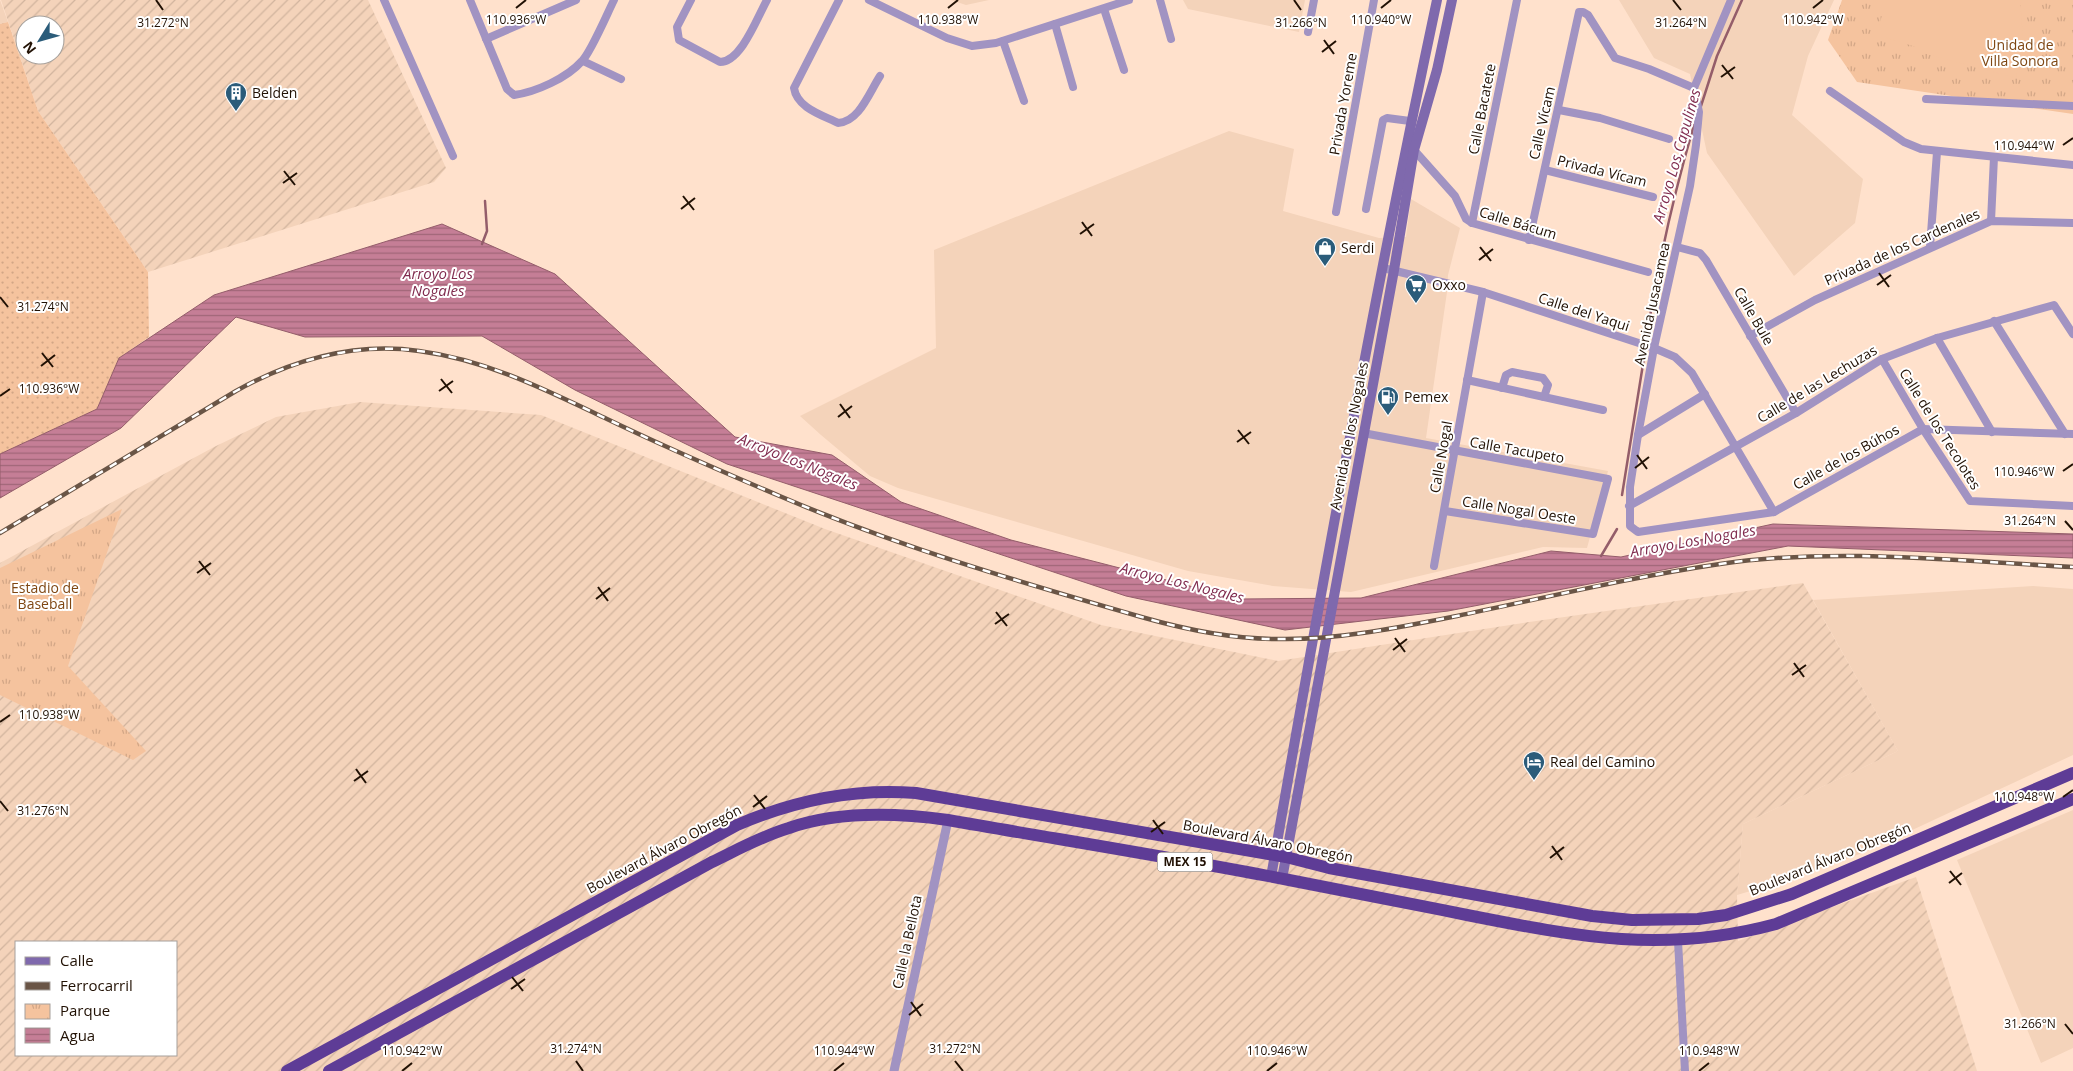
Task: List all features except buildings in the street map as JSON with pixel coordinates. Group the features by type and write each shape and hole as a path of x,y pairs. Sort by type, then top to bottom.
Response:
{"highway":[{"name":"Boulevard Álvaro Obregón","path":"286,1071 712,838 777,809 837,794 885,790 916,793 1280,856 1329,868 1592,916 1632,920 1698,918 1726,915 1792,894 2073,773"},
{"name":"MEX 15","path":"329,1071 712,862 765,836 790,827 845,817 902,816 948,820 1277,878 1541,930 1635,941 1678,941 1728,936 1776,924 2073,799"}],"main road":[{"name":"Avenida de los Nogales","path":"1277,878 1313,634 1410,121 1437,0"},
{"name":"Avenida de los Nogales","path":"1280,856 1326,633 1394,270 1414,150 1437,70 1452,0"}],"street":[{"path":"470,0 507,89 514,95 522,94 561,77 583,61 614,0"},
{"path":"486,39 576,0"},
{"path":"691,0 677,27 680,40 720,62 727,62 738,53 767,0"},
{"path":"839,0 794,88 795,94 802,104 838,123 843,123 855,117 880,76"},
{"path":"869,0 960,43 984,46 1129,0"},
{"path":"1160,0 1171,40"},
{"path":"1308,32 1314,0"},
{"name":"Privada Yoreme","path":"1336,212 1374,0"},
{"name":"Calle Bacatete","path":"1472,223 1517,0"},
{"path":"1694,88 1731,0"},
{"path":"387,1 453,156"},
{"path":"1104,9 1124,70"},
{"name":"Calle Vícam","path":"1529,240 1579,12 1584,12 1588,15 1615,58 1649,69 1694,88"},
{"path":"1055,24 1074,87"},
{"path":"1003,41 1024,101"},
{"path":"583,61 621,78"},
{"name":"Avenida Jusacamea","path":"1633,530 1630,526 1629,506 1638,435 1654,348 1678,247 1696,145 1698,112 1694,88"},
{"path":"1830,91 1904,142 1937,152 2073,165"},
{"path":"1926,99 2073,106"},
{"path":"1559,110 1600,118 1669,139"},
{"path":"1366,209 1383,120 1387,118 1410,121"},
{"name":"Calle Bácum","path":"1414,150 1455,196 1466,219 1472,223 1648,272"},
{"path":"1930,247 1937,152"},
{"path":"1991,220 1994,157"},
{"name":"Privada Vícam","path":"1545,170 1653,196"},
{"name":"Privada de los Cardenales","path":"1750,336 1815,300 1991,220 2073,223"},
{"name":"Calle Bule","path":"1678,247 1703,256 1796,412"},
{"name":"Calle del Yaqui","path":"1383,268 1483,292 1654,348 1683,364 1705,394 1774,512"},
{"name":"Calle Nogal","path":"1434,566 1483,292"},
{"name":"Calle de las Lechuzas","path":"1629,506 1796,412 1882,358 1937,338 2054,305 2073,334"},
{"path":"1994,321 2069,434"},
{"path":"1937,338 1992,432"},
{"name":"Calle de los Tecolotes","path":"1882,358 1923,429 1970,501 2073,506"},
{"path":"1502,388 1506,375 1512,372 1543,378 1548,385 1544,397"},
{"path":"1467,380 1603,410"},
{"path":"1638,435 1705,394"},
{"path":"1923,429 2069,434"},
{"name":"Calle de los Búhos","path":"1633,530 1638,532 1774,512 1923,429"},
{"name":"Calle Tacupeto","path":"1363,433 1455,452 1608,479"},
{"name":"Calle Nogal Oeste","path":"1445,511 1593,534 1608,479"},
{"name":"Calle la Bellota","path":"894,1071 948,820"},
{"path":"1678,941 1685,1071"}],"shaded area":[{"path":"0,0 8,22 0,24"},
{"name":"Belden","path":"1,0 368,0 446,168 434,182 148,272 38,111 23,65 65,65 65,15 15,15 15,42"},
{"path":"951,0 989,0 966,5"},
{"path":"1183,0 1305,0 1299,32 1188,9"},
{"path":"1619,0 1834,0 1808,56 1792,115 1863,179 1855,223 1794,276 1707,153 1690,74 1654,58"},
{"path":"1229,131 1294,149 1283,211 1379,238 1406,237 1411,199 1460,228 1448,275 1426,438 1608,471 1587,548 1543,547 1351,592 1273,586 1188,571 898,488 870,476 800,416 936,348 934,250"},
{"path":"360,402 541,415 825,529 1101,625 1278,661 1523,623 1803,583 1898,751 1743,824 1737,895 1738,941 1916,877 1977,1071 0,1071 0,563 214,447 276,417"},
{"path":"2033,586 2073,589 2073,755 1865,852 1798,877 1737,895 1743,824 1898,751 1813,600"},
{"path":"2073,810 2073,1048 2041,1063 1957,860"}],"green space":[{"name":"Unidad de Villa Sonora","path":"1842,0 2073,0 2073,114 1857,82 1828,40"},
{"path":"1887,0 2020,0 2023,38 2016,78 1919,52 1916,47 1887,38 1879,25"},
{"path":"8,22 15,43 15,65 22,65 38,111 148,272 149,337 119,358 97,409 0,454 0,24"},
{"name":"Estadio de Baseball","path":"122,509 68,666 146,751 133,760 0,695 0,568"}],"water":[{"name":"Arroyo Los Nogales","path":"442,224 555,274 735,437 832,455 901,502 1011,540 1240,599 1361,598 1551,551 1621,557 1773,524 2073,534 2073,558 1788,546 1448,611 1285,630 1126,596 727,464 575,390 482,336 305,337 236,317 121,428 0,498 0,454 97,409 119,358 214,295"}],"waterway":[{"name":"Arroyo Los,Capulines","path":"1701,106 1717,56 1742,0"},
{"name":"Arroyo Los,Capulines","path":"1649,322 1680,174 1694,125"},
{"path":"482,244 487,231 485,201"},
{"path":"1622,495 1644,358"},
{"path":"1601,556 1617,529"}],"railway":[{"path":"0,533 257,380 279,370 324,356 371,349 395,349 444,355 468,361 516,378 760,488 826,515 916,548 1007,578 1145,618 1197,631 1232,636 1268,639 1308,638 1372,632 1654,575 1764,559 1808,556 1896,557 2073,567"}],"place":[{"name":"Belden","path":"236,112"},
{"name":"Serdi","path":"1325,267"},
{"name":"Oxxo","path":"1416,304"},
{"name":"Pemex","path":"1388,416"},
{"name":"Real del Camino","path":"1534,781"}]}
